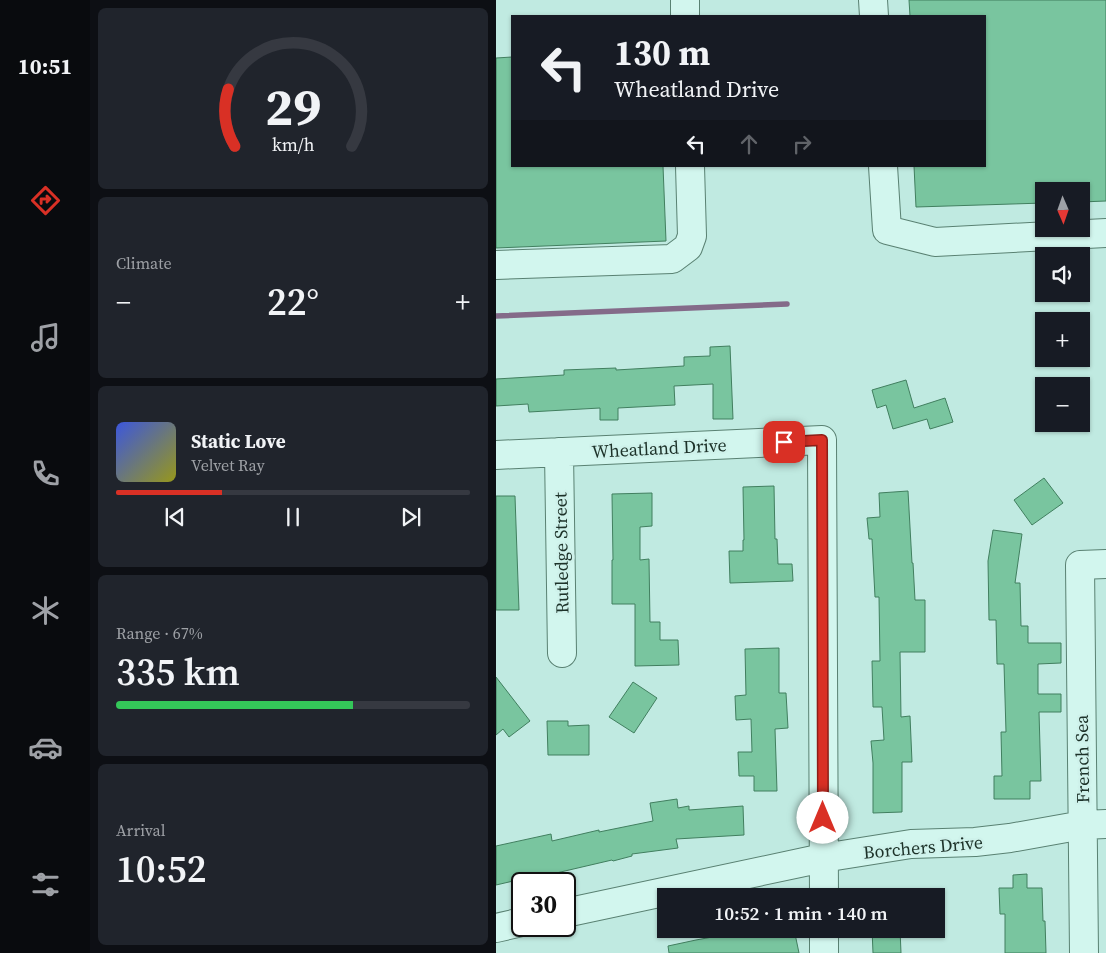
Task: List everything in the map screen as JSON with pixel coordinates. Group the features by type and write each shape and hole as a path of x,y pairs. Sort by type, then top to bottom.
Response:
{"street":[{"path":"685,0 685,15"},
{"path":"872,0 874,15"},
{"path":"496,265 672,259 688,247 692,236 690,167"},
{"path":"883,167 887,230 935,242 1106,233"},
{"name":"Wheatland Drive","path":"496,455 822,440 823,858"},
{"name":"Rutledge Street","path":"559,452 562,653"},
{"name":"French Sea","path":"1084,953 1094,824 1093,565"},
{"name":"Borchers Drive","path":"576,911 823,858 911,844 975,842 1010,838 1094,824"},
{"path":"823,858 824,888"},
{"path":"496,928 511,925"},
{"path":"824,938 824,953"}],"building":[{"path":"909,0 1106,0 1106,201 1090,202 1090,182 1035,182 1035,203 916,207 914,167 986,167 986,15 910,15"},
{"path":"511,57 511,167 663,167 666,241 496,248 496,58"},
{"path":"730,346 733,419 713,419 713,384 674,386 675,405 618,408 618,420 600,420 600,408 529,412 528,404 496,406 496,379 564,375 564,370 616,368 616,370 684,366 684,357 710,356 710,347"},
{"path":"906,380 914,408 945,398 953,422 930,429 927,419 893,429 886,405 877,408 872,390"},
{"path":"1044,478 1063,503 1032,525 1014,500"},
{"path":"774,486 775,539 777,539 778,564 792,564 793,581 730,583 729,551 743,551 743,487"},
{"path":"908,491 915,600 925,600 925,652 900,652 901,717 910,716 912,762 902,762 902,812 873,813 871,741 884,740 882,707 873,707 872,661 880,661 879,597 875,597 872,539 869,539 867,518 880,517 879,493"},
{"path":"652,493 652,526 640,527 640,560 649,559 650,622 660,622 660,640 678,640 679,665 635,666 635,604 612,604 612,494"},
{"path":"496,496 515,496 519,610 496,610"},
{"path":"993,530 1022,534 1015,583 1020,583 1021,626 1028,626 1028,643 1061,643 1061,663 1038,664 1038,694 1061,694 1061,712 1039,712 1041,781 1030,781 1030,799 994,799 994,776 1002,776 1001,732 1006,732 1004,664 997,664 996,620 989,620 988,561"},
{"path":"779,648 779,693 786,693 788,728 775,729 777,791 754,791 754,776 739,776 738,752 752,752 751,719 736,720 735,696 746,695 745,649"},
{"path":"496,677 530,721 509,737 503,729 496,735"},
{"path":"633,682 657,698 634,733 609,717"},
{"path":"547,721 568,721 568,726 589,725 589,755 548,755"},
{"path":"677,799 678,808 689,806 689,810 743,806 744,835 676,839 678,848 632,854 632,856 613,861 561,872 511,872 511,882 496,885 496,846 551,834 552,841 599,830 599,832 653,821 650,803"},
{"path":"1027,874 1027,888 1042,888 1046,953 1005,953 1005,914 1000,914 999,888 1013,888 1013,875"},
{"path":"707,938 796,938 799,953 669,953 668,946"},
{"path":"872,938 900,938 901,953 873,953"}],"waterway":[{"path":"496,316 787,304"}],"route":[{"path":"784,442 822,440 823,818"}]}
